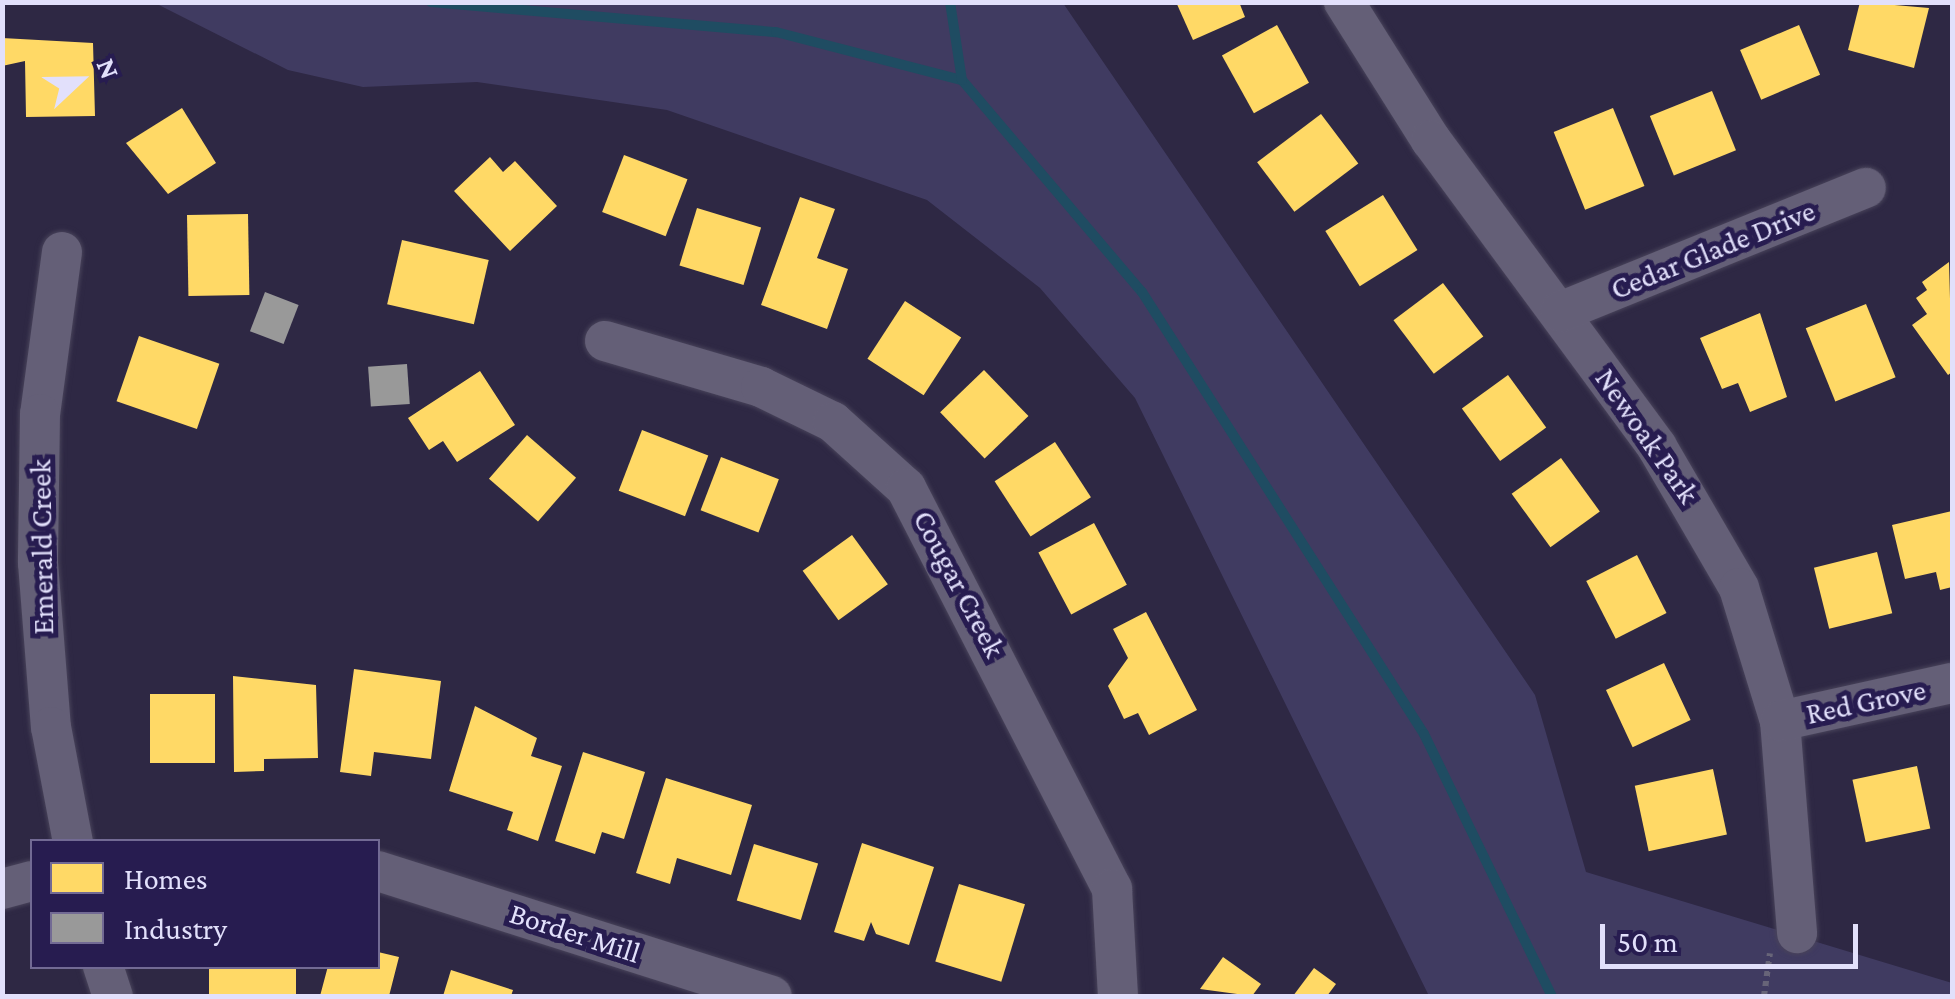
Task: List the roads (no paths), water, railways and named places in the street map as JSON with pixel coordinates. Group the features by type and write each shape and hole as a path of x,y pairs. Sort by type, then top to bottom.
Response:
{"street":[{"name":"Newoak Park","path":"1344,2 1431,140 1560,312 1702,516 1739,588 1780,721 1797,932"},
{"name":"Cedar Glade Drive","path":"1560,312 1866,188"},
{"name":"Emerald Creek","path":"62,252 40,414 38,563 51,727 72,839"},
{"name":"Cougar Creek","path":"605,341 776,394 833,422 906,488 1112,889 1118,996"},
{"name":"Red Grove","path":"1780,721 1952,683"},
{"name":"Border Mill","path":"380,873 772,996"},
{"path":"2,889 30,882"},
{"path":"104,969 112,996"}],"waterway":[{"path":"431,2 776,32 962,80 1142,292 1424,734 1552,996"},
{"path":"950,2 962,80"}]}
